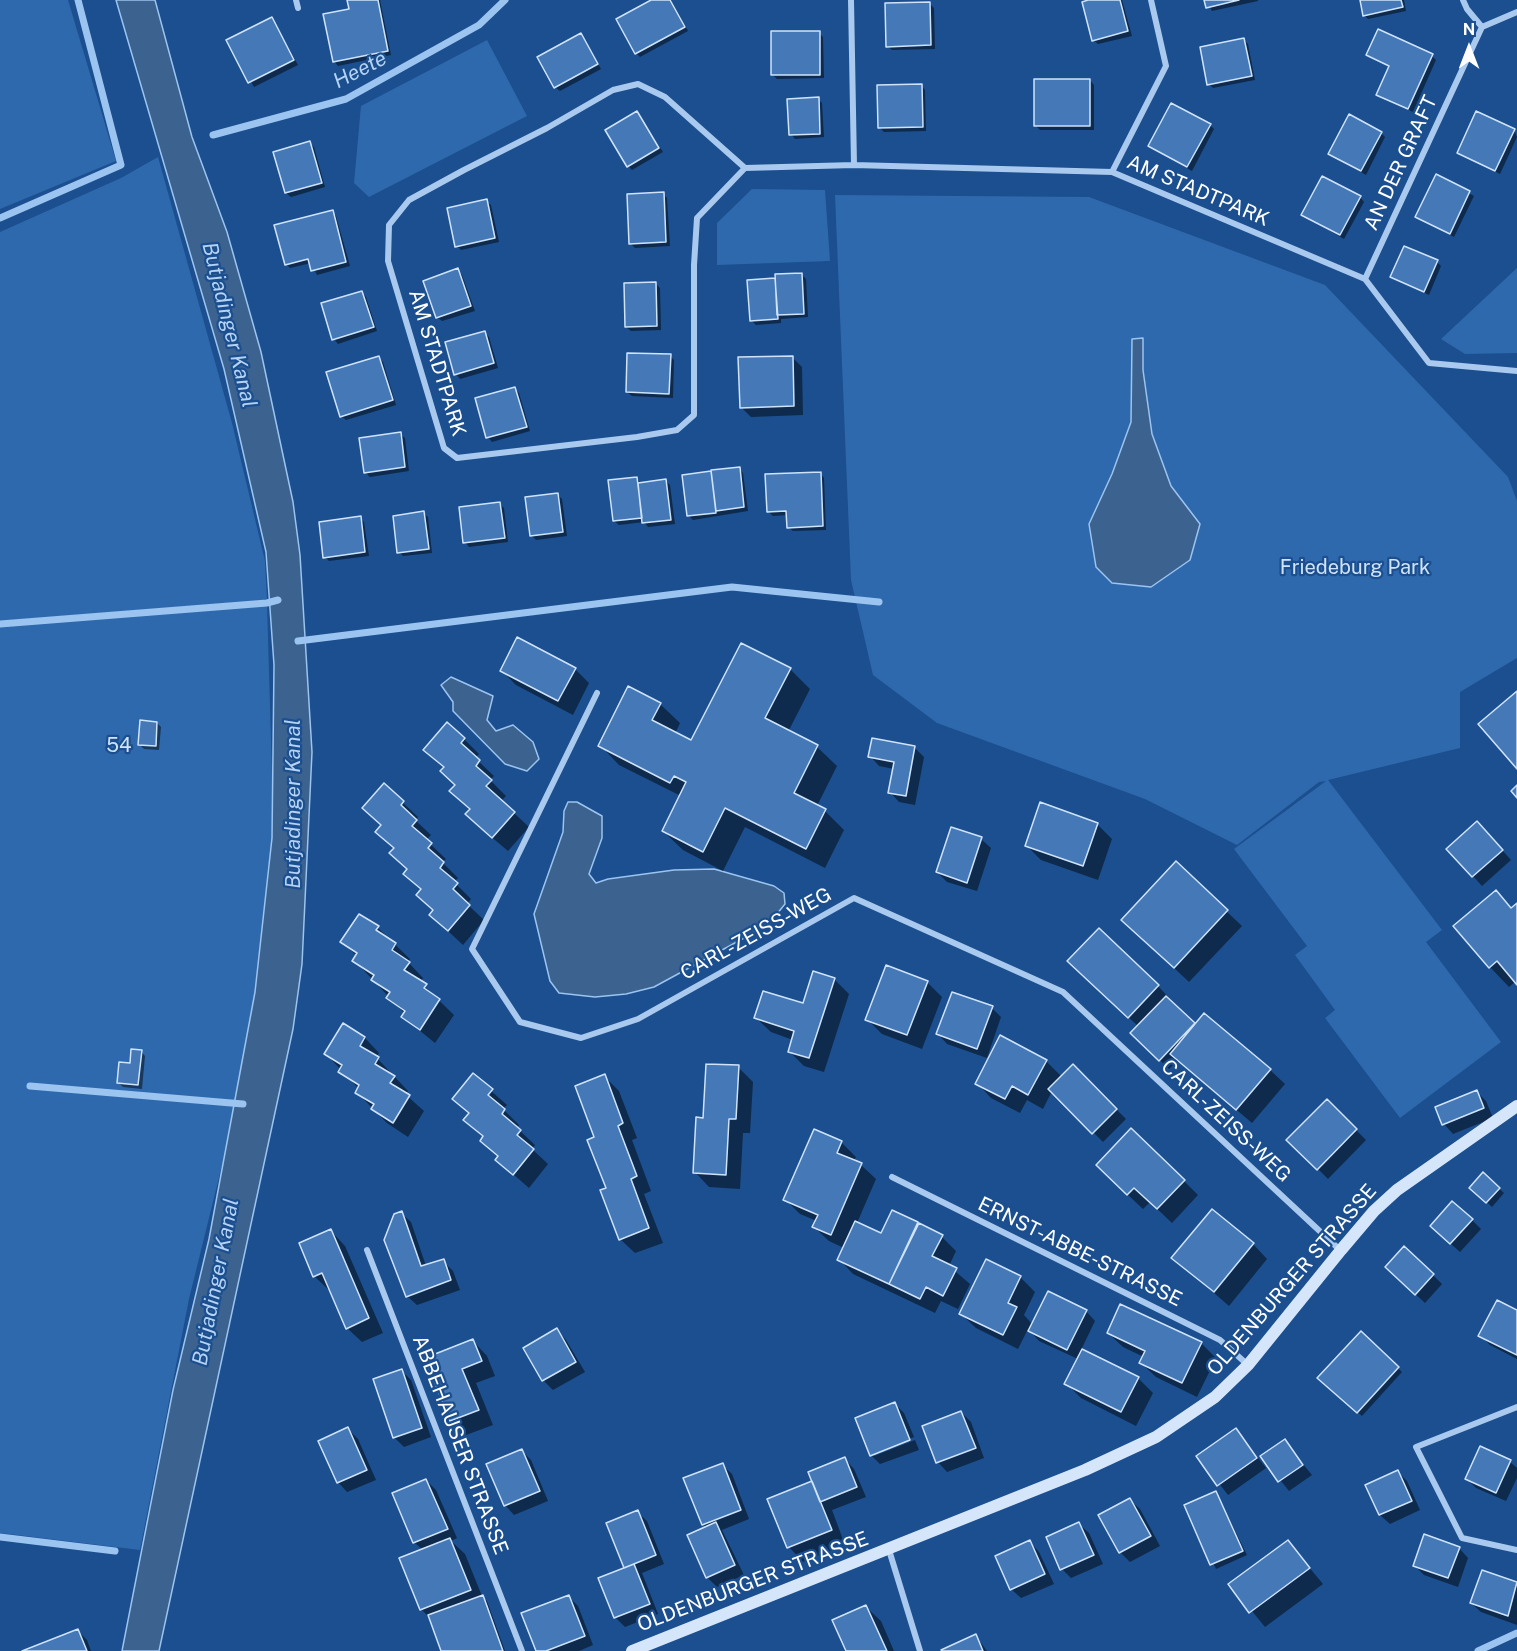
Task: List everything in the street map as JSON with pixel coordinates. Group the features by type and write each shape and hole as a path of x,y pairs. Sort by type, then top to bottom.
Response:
{"street":[{"path":"296,0 298,8"},
{"path":"851,0 854,165"},
{"path":"1112,172 1166,66 1151,0"},
{"path":"1463,0 1467,9 1482,27 1517,12"},
{"name":"AN DER GRAFT","path":"1365,279 1482,27"},
{"name":"AM STADTPARK","path":"745,168 697,218 694,265 694,415 677,430 637,437 457,458 444,448 387,261 389,225 409,200 547,128 613,90 638,84 665,98 745,168 854,165 1112,172 1365,279 1430,363 1517,371"},
{"name":"CARL-ZEISS-WEG","path":"597,693 472,949 520,1022 581,1038 638,1019 854,898 1063,992 1341,1250"},
{"name":"OLDENBURGER STRASSE","path":"632,1651 1085,1470 1156,1437 1215,1397 1248,1365 1374,1211 1397,1190 1517,1106"},
{"name":"ERNST-ABBE-STRASSE","path":"892,1177 1220,1340 1248,1365"},
{"name":"ABBEHAUSER STRASSE","path":"367,1250 522,1651"},
{"path":"1517,1407 1416,1448 1462,1538 1517,1550"},
{"name":"OLDENBURGER STRASSE","path":"889,1550 920,1651"}],"green space":[{"path":"0,0 68,0 116,161 0,209"},
{"path":"487,40 527,116 369,197 354,183 361,106"},
{"path":"158,157 232,423 265,561 267,600 0,621 0,232 121,178"},
{"path":"752,189 825,190 830,261 717,265 717,223"},
{"name":"Friedeburg Park","path":"835,195 1089,197 1325,285 1508,477 1517,501 1517,658 1460,692 1460,748 1328,780 1442,930 1426,942 1501,1042 1400,1118 1325,1018 1335,1010 1295,955 1307,946 1234,849 1326,781 1319,782 1237,845 1145,799 937,723 873,675 851,580","holes":["1143,339 1143,370 1152,434 1171,486 1200,524 1112,583 1096,567 1089,524 1112,474 1131,422 1132,340"]},
{"path":"1517,268 1517,353 1465,354 1441,339"},
{"name":"54","path":"267,604 275,877 250,1052 189,1299 140,1550 0,1533 0,625"}],"water":[{"name":"Butjadinger Kanal","path":"116,0 155,0 192,137 227,232 261,352 293,502 300,555 312,752 302,964 293,1029 159,1651 122,1651 173,1390 209,1239 255,992 272,838 274,665 266,552 224,369"},
{"path":"1143,338 1143,370 1152,434 1171,486 1200,524 1190,560 1151,587 1112,583 1096,567 1089,524 1112,474 1131,422 1132,339"},
{"path":"451,677 493,696 487,720 496,731 513,725 533,742 539,759 527,771 505,764 453,711 453,702 441,685"},
{"path":"568,802 577,802 602,816 602,838 589,874 596,883 608,879 674,870 714,869 774,886 784,893 785,904 768,925 654,987 626,994 595,997 559,993 550,981 534,914 563,832 564,811"}],"building":[{"path":"347,0 378,0 388,51 333,62 323,14 349,9"},
{"path":"651,0 670,0 685,27 635,54 616,19"},
{"path":"1120,0 1128,31 1092,41 1082,2"},
{"path":"1204,0 1239,0 1206,8"},
{"path":"1360,0 1401,0 1403,7 1363,16"},
{"path":"930,2 931,45 886,47 885,3"},
{"path":"272,17 294,60 248,83 226,40"},
{"path":"1378,29 1433,54 1408,109 1376,95 1389,66 1366,55"},
{"path":"771,31 820,31 820,75 771,75"},
{"path":"581,33 598,64 554,88 537,57"},
{"path":"1244,38 1252,76 1207,85 1200,47"},
{"path":"1034,79 1090,79 1090,126 1034,126"},
{"path":"922,84 923,127 878,128 877,85"},
{"path":"819,97 820,134 789,135 787,99"},
{"path":"1171,103 1211,124 1187,167 1148,146"},
{"path":"637,111 659,148 627,167 605,130"},
{"path":"1476,111 1515,129 1495,171 1457,153"},
{"path":"1349,114 1382,132 1361,171 1328,154"},
{"path":"310,141 322,183 285,193 273,152"},
{"path":"1436,174 1470,191 1450,234 1415,217"},
{"path":"1322,176 1361,196 1340,235 1301,215"},
{"path":"664,192 666,242 629,244 627,194"},
{"path":"487,199 495,238 455,247 447,208"},
{"path":"333,210 346,262 311,271 308,259 285,265 274,225"},
{"path":"1404,246 1438,260 1424,292 1390,277"},
{"path":"458,268 471,306 436,318 423,281"},
{"path":"802,273 804,314 777,315 775,274"},
{"path":"775,278 778,319 750,321 747,280"},
{"path":"656,282 657,326 625,327 624,283"},
{"path":"362,291 374,327 332,340 321,303"},
{"path":"485,331 494,363 454,375 445,342"},
{"path":"627,353 671,354 669,394 626,392"},
{"path":"379,356 393,400 340,417 326,372"},
{"path":"793,356 794,406 740,408 738,357"},
{"path":"515,387 527,427 486,438 475,398"},
{"path":"401,432 405,467 364,473 359,438"},
{"path":"740,467 744,507 716,511 711,470"},
{"path":"711,471 716,513 687,516 682,475"},
{"path":"821,472 823,526 787,528 786,511 767,512 765,474"},
{"path":"637,477 642,518 613,521 608,480"},
{"path":"666,479 671,520 642,523 638,483"},
{"path":"558,493 563,532 530,536 525,497"},
{"path":"500,502 505,538 463,543 459,507"},
{"path":"424,511 429,549 397,553 393,516"},
{"path":"361,516 365,552 323,558 319,522"},
{"path":"517,637 576,668 558,701 500,671"},
{"path":"741,643 791,668 765,718 818,745 794,793 826,809 806,849 725,808 703,852 662,831 686,782 674,776 670,783 598,746 628,686 661,703 652,720 691,740"},
{"path":"1517,691 1517,769 1478,724"},
{"path":"140,720 157,722 156,746 138,745"},
{"path":"447,722 465,738 461,743 480,760 476,766 492,780 486,786 515,812 492,838 465,814 470,809 449,791 455,785 440,771 444,767 423,750"},
{"path":"872,738 915,746 906,796 888,793 894,762 868,757"},
{"path":"384,783 404,801 401,805 417,820 412,826 432,843 428,848 444,862 440,868 458,883 453,889 470,905 448,931 429,915 433,910 416,895 421,889 403,874 407,869 389,853 394,848 375,832 381,825 362,808"},
{"path":"1517,785 1517,798 1511,791"},
{"path":"1040,802 1098,823 1083,866 1025,846"},
{"path":"1477,821 1503,850 1472,877 1446,849"},
{"path":"951,827 982,837 967,883 936,872"},
{"path":"1176,861 1228,910 1174,968 1121,920"},
{"path":"1496,890 1511,908 1517,903 1517,985 1497,961 1489,968 1453,926"},
{"path":"359,914 379,926 376,930 396,943 392,950 410,962 404,970 427,984 424,988 440,999 420,1030 401,1017 405,1011 386,998 390,992 371,980 374,975 352,961 357,953 340,942"},
{"path":"1099,928 1159,985 1128,1018 1067,961"},
{"path":"886,965 928,981 907,1035 865,1020"},
{"path":"813,971 835,978 809,1058 788,1052 794,1031 754,1018 763,991 803,1003"},
{"path":"952,992 993,1006 977,1049 936,1034"},
{"path":"1166,996 1195,1023 1159,1061 1130,1033"},
{"path":"1204,1013 1271,1069 1236,1110 1170,1054"},
{"path":"343,1023 365,1037 360,1046 379,1057 375,1064 395,1076 390,1083 410,1095 393,1123 371,1109 374,1104 355,1093 359,1085 338,1072 342,1065 324,1054"},
{"path":"1000,1035 1047,1060 1028,1095 1012,1086 1005,1099 975,1084"},
{"path":"131,1049 142,1050 138,1085 117,1083 119,1062 130,1063"},
{"path":"706,1064 739,1065 736,1119 729,1119 726,1175 693,1173 696,1117 703,1118"},
{"path":"1073,1064 1117,1109 1092,1134 1048,1089"},
{"path":"473,1073 493,1089 488,1095 505,1109 502,1114 521,1130 517,1135 534,1149 513,1175 495,1160 498,1156 480,1141 483,1136 463,1120 469,1113 452,1099"},
{"path":"605,1074 623,1123 618,1126 637,1176 631,1179 649,1228 619,1240 600,1190 606,1188 587,1140 594,1137 575,1086"},
{"path":"1477,1090 1484,1108 1442,1125 1435,1107"},
{"path":"1327,1099 1357,1129 1317,1170 1286,1140"},
{"path":"1131,1128 1185,1180 1157,1209 1134,1188 1127,1195 1096,1165"},
{"path":"814,1129 842,1141 837,1153 862,1163 831,1235 812,1227 818,1215 783,1200"},
{"path":"1483,1172 1500,1188 1486,1203 1469,1188"},
{"path":"1452,1201 1473,1219 1450,1244 1430,1226"},
{"path":"1212,1209 1254,1243 1214,1292 1171,1258"},
{"path":"892,1210 918,1222 889,1284 837,1260 855,1221 881,1233"},
{"path":"402,1211 421,1266 444,1259 451,1280 406,1297 384,1240 394,1214"},
{"path":"919,1223 943,1235 932,1256 957,1268 943,1296 926,1287 920,1299 889,1284"},
{"path":"331,1229 369,1318 346,1329 322,1273 313,1277 299,1243"},
{"path":"1404,1246 1434,1274 1415,1295 1385,1267"},
{"path":"986,1259 1021,1276 1008,1303 1017,1307 1003,1335 959,1314"},
{"path":"1048,1291 1087,1310 1067,1350 1028,1331"},
{"path":"1497,1300 1517,1310 1517,1355 1478,1336"},
{"path":"1120,1304 1202,1342 1182,1383 1139,1363 1145,1351 1107,1333"},
{"path":"557,1328 576,1362 542,1381 523,1348"},
{"path":"1361,1331 1399,1367 1357,1413 1317,1378"},
{"path":"473,1339 482,1361 462,1369 479,1410 450,1421 425,1358"},
{"path":"1082,1349 1139,1377 1121,1412 1064,1384"},
{"path":"402,1369 422,1428 393,1438 373,1379"},
{"path":"895,1402 910,1440 870,1456 855,1418"},
{"path":"961,1411 976,1448 936,1463 922,1426"},
{"path":"348,1427 367,1470 337,1483 318,1441"},
{"path":"1236,1428 1257,1458 1217,1486 1196,1456"},
{"path":"1285,1439 1303,1465 1278,1482 1260,1456"},
{"path":"1480,1446 1511,1460 1496,1493 1465,1479"},
{"path":"522,1449 540,1491 504,1506 486,1464"},
{"path":"845,1457 857,1487 820,1502 808,1472"},
{"path":"723,1463 741,1510 702,1525 683,1478"},
{"path":"1398,1470 1412,1501 1379,1515 1365,1485"},
{"path":"426,1479 448,1529 413,1543 392,1493"},
{"path":"812,1481 832,1530 787,1548 767,1499"},
{"path":"1216,1491 1243,1551 1210,1565 1184,1505"},
{"path":"1130,1498 1151,1536 1119,1553 1098,1515"},
{"path":"638,1510 656,1555 624,1568 606,1523"},
{"path":"716,1522 735,1565 706,1578 687,1535"},
{"path":"1079,1522 1094,1555 1060,1570 1046,1537"},
{"path":"1424,1534 1460,1547 1448,1578 1413,1566"},
{"path":"450,1538 471,1590 420,1610 399,1558"},
{"path":"1030,1540 1045,1574 1010,1590 995,1556"},
{"path":"1288,1540 1310,1568 1249,1613 1228,1584"},
{"path":"634,1564 650,1604 614,1618 598,1578"},
{"path":"1482,1570 1517,1582 1508,1616 1470,1603"},
{"path":"483,1595 503,1651 441,1651 428,1615"},
{"path":"569,1595 585,1636 546,1651 536,1651 521,1613"},
{"path":"866,1605 887,1651 846,1651 832,1620"},
{"path":"78,1629 87,1651 22,1651"},
{"path":"976,1634 983,1651 941,1650"}],"waterway":[{"path":"0,218 121,165 78,0"},
{"name":"Heete","path":"213,135 346,99 479,25 505,0"},
{"path":"298,641 732,587 879,602"},
{"path":"0,624 267,603 278,600"},
{"path":"30,1086 243,1104"},
{"path":"0,1537 115,1551"},
{"path":"1478,1651 1517,1633"}]}
